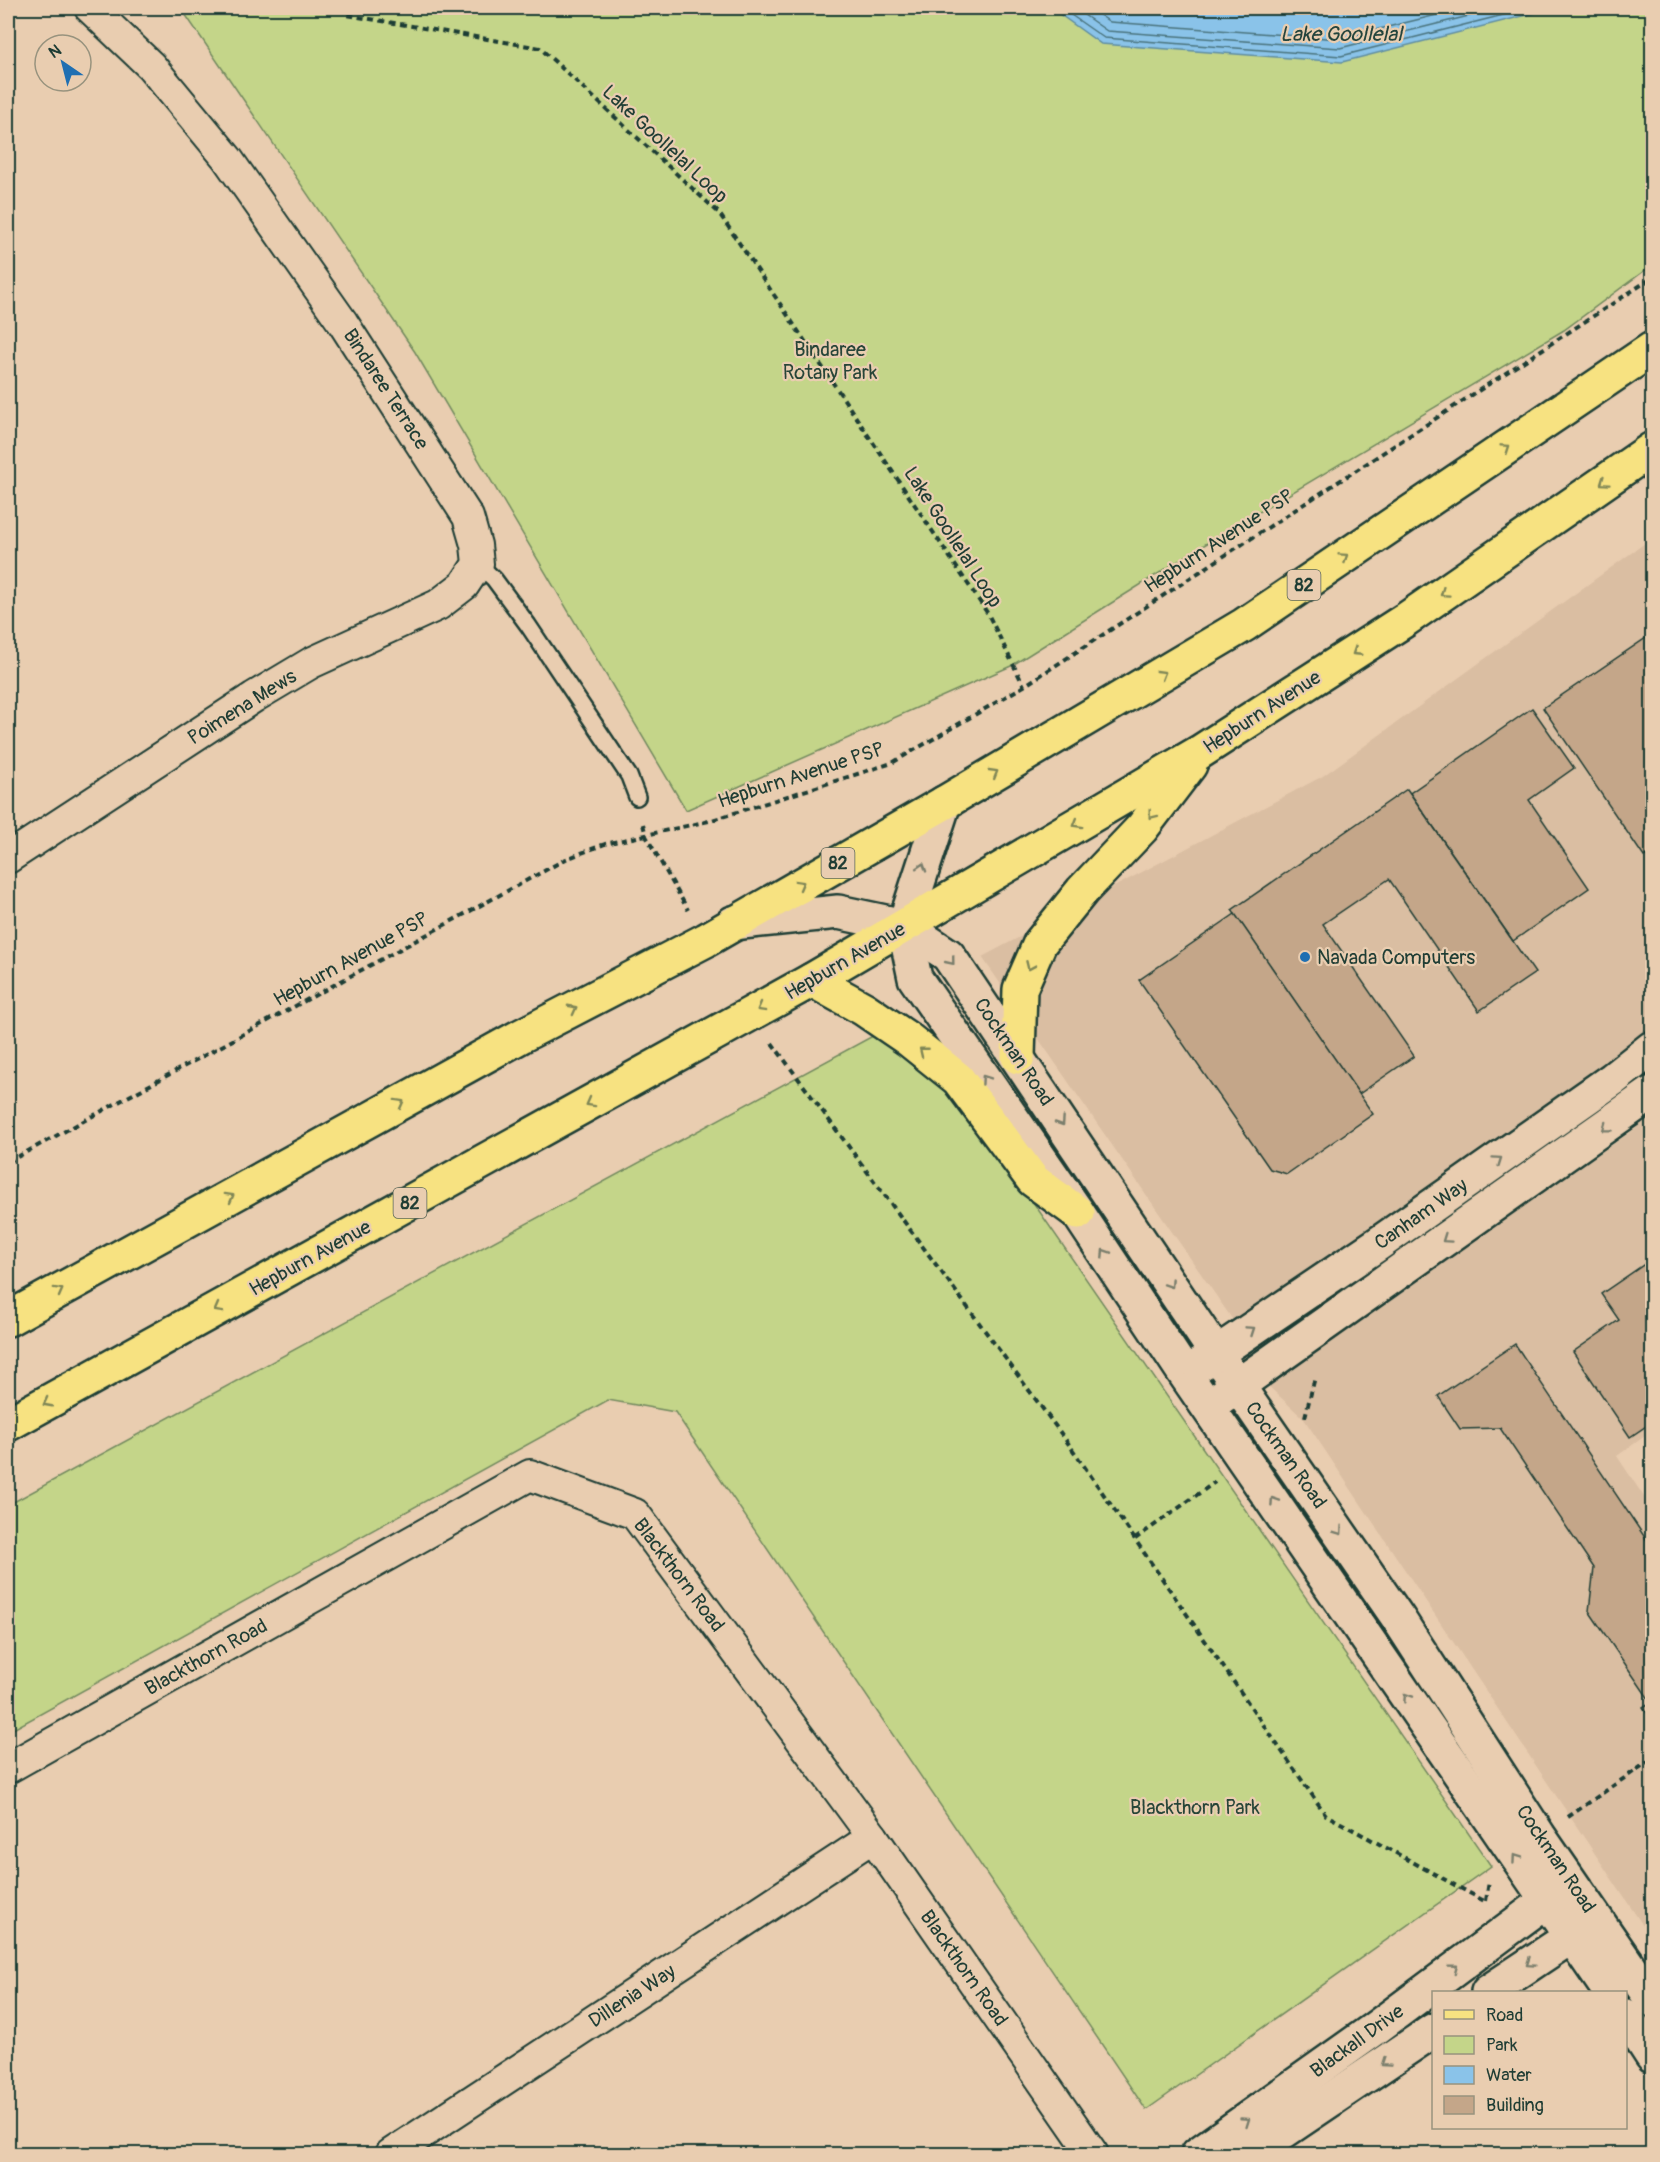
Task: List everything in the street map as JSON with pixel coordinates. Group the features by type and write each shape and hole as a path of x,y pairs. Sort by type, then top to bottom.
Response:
{"main road":[{"name":"82","path":"8,1319 731,924 944,803 1244,625 1653,349"},
{"name":"Hepburn Avenue","path":"8,1424 812,980 1200,752 1405,620 1653,449"},
{"path":"1018,1057 1020,989 1040,943 1083,891 1142,828 1200,752"},
{"name":"Cockman Road","path":"944,803 904,926 915,978 1078,1213 1185,1374 1584,1928 1653,2000"},
{"name":"Cockman Road","path":"731,924 838,912 904,926 948,955 1238,1386 1398,1618 1559,1891"},
{"path":"812,980 864,1009 908,1039 958,1079 1033,1180 1078,1213"},
{"name":"Canham Way","path":"1185,1374 1378,1244 1613,1079 1653,1048"},
{"name":"Canham Way","path":"1208,1406 1653,1093"},
{"name":"Blackall Drive","path":"1198,2154 1373,2030 1559,1891"},
{"name":"Cockman Road","path":"1584,1928 1610,1991"},
{"path":"1490,1991 1584,1928"},
{"path":"1627,2017 1653,2056"},
{"name":"Blackall Drive","path":"1250,2154 1432,2031"}],"street":[{"name":"Bindaree Terrace","path":"90,8 151,66 198,121 343,324 468,517 476,545 478,564"},
{"name":"Poimena Mews","path":"8,858 254,697 311,663 438,605 464,585 478,564"},
{"name":"Blackthorn Road","path":"8,1767 530,1475 636,1514 873,1837 1093,2154"},
{"name":"Dillenia Way","path":"391,2154 873,1837"}],"lane":[{"path":"478,564 494,579 528,626 629,776 637,797"}],"path":[{"name":"Lake Goollelal Loop","path":"341,8 347,15 540,48 719,213 988,614 1024,686"},
{"name":"Hepburn Avenue PSP","path":"8,1162 566,859 605,844 709,821 892,763 1024,686 1653,278"},
{"path":"772,1043 1068,1443 1326,1815 1486,1901 1508,1927"},
{"path":"1135,1539 1221,1478"},
{"path":"1563,1820 1653,1759"}],"shaded area":[{"path":"1652,538 1652,1431 1617,1456 1652,1509 1652,1939 1304,1419 1264,1382 1637,1128 1588,1074 1235,1323 982,957 1323,776"}],"green space":[{"name":"Bindaree Rotary Park","path":"181,8 1652,8 1652,265 1564,330 1204,545 1011,666 686,810 415,352"},
{"name":"Blackthorn Park","path":"906,1018 1491,1866 1146,2110 675,1412 608,1400 8,1732 8,1505"}],"water":[{"name":"Lake Goollelal","path":"1051,8 1538,8 1535,13 1342,62 1101,44"}],"building":[{"path":"1652,634 1652,852 1644,857 1543,708"},
{"path":"1532,708 1574,768 1529,800 1589,888 1513,941 1410,793"},
{"name":"Navada Computers","path":"1407,789 1535,973 1479,1011 1389,879 1323,924 1414,1056 1359,1094 1232,910"},
{"path":"1235,914 1373,1114 1287,1174 1270,1169 1139,980"},
{"path":"1652,1259 1652,1422 1630,1437 1573,1352 1619,1320 1601,1294"},
{"path":"1515,1344 1652,1548 1652,1721 1643,1707 1651,1702 1589,1611 1594,1568 1500,1428 1460,1429 1438,1396"}],"place":[{"name":"Navada Computers","path":"1305,957"}]}
